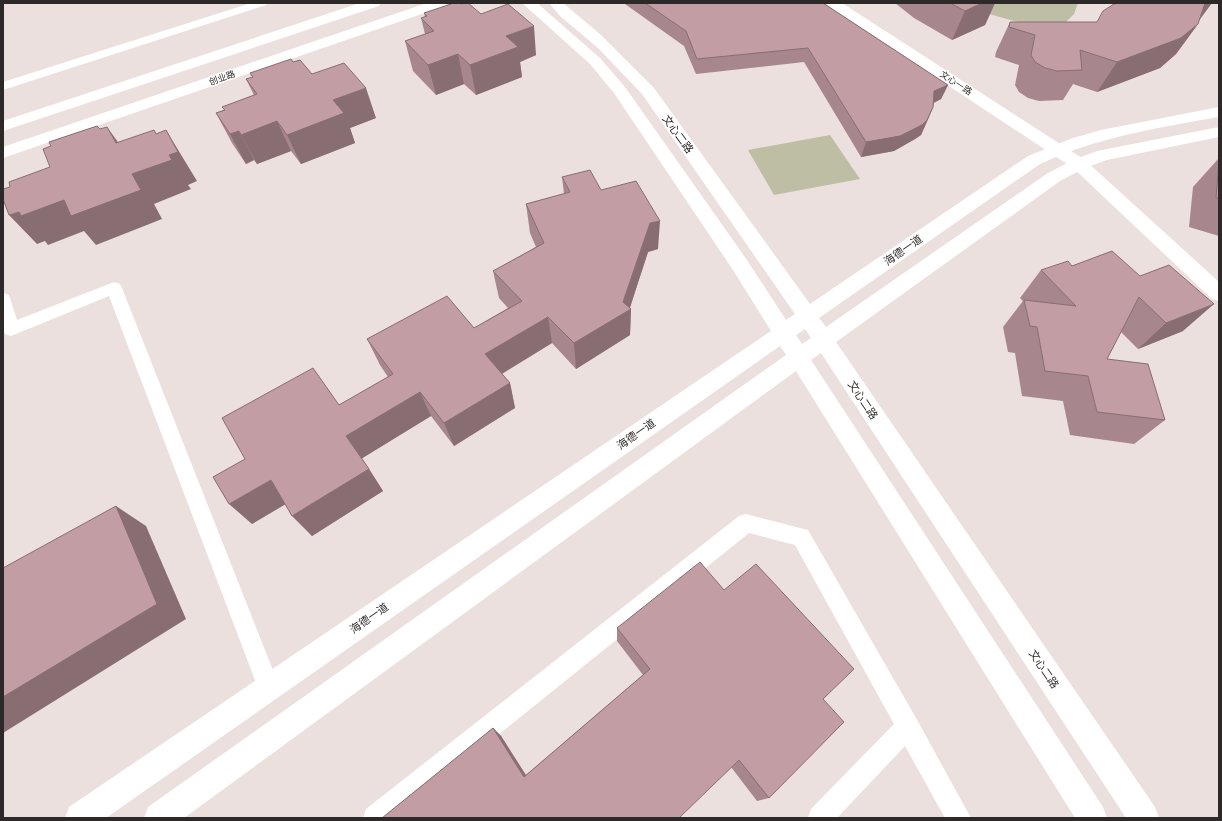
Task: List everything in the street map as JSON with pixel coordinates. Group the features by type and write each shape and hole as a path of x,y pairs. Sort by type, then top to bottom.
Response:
{"street":[{"path":"3,126 374,3"},
{"name":"创业路","path":"3,153 440,3"},
{"name":"文心二路","path":"529,3 590,56 620,90 727,245 1092,818"},
{"name":"文心一路","path":"833,3 1057,148 1079,164 1219,294"},
{"name":"文心二路","path":"561,4 624,64 648,91 824,340 1144,818"},
{"name":"海德一道","path":"80,818 1010,175 1034,160 1057,148 1082,139 1219,112"},
{"path":"160,818 824,340 1054,177 1079,164 1103,155 1130,148 1219,132"}],"lane":[{"path":"3,86 262,3"},
{"path":"3,299 11,330 114,288 269,688"},
{"path":"375,818 746,523 800,536 959,818"},
{"path":"820,818 908,726"}],"green space":[{"path":"968,3 1078,3 1074,14 1066,22 1022,23 989,14"},
{"path":"830,135 860,179 774,195 748,150"}],"building":[{"path":"454,3 468,3 481,14 508,4 534,26 506,36 518,47 470,65 458,54 428,65 405,41 434,31 421,18 427,16 424,13"},
{"path":"645,3 823,3 948,85 934,91 933,107 927,120 922,125 900,136 866,142 808,48 697,59 686,31"},
{"path":"950,3 982,3 965,11"},
{"path":"1205,3 1198,24 1181,38 1117,62 1080,50 1082,70 1057,71 1045,68 1035,62 1031,55 1035,35 1009,27 1010,22 1097,22 1103,11 1114,4"},
{"path":"291,59 293,62 300,60 312,74 344,63 366,88 333,100 344,113 287,135 277,121 241,135 239,131 230,134 216,113 225,110 222,107 257,94 246,79 253,77 250,73"},
{"path":"97,126 100,129 107,127 116,143 154,130 156,134 166,130 178,152 169,155 172,160 132,174 141,190 71,216 64,200 21,216 19,212 9,215 3,199 3,189 10,187 9,182 50,167 43,149 51,146 49,142"},
{"path":"1219,161 1219,198 1216,198"},
{"path":"590,170 601,190 636,181 660,221 650,223 623,302 631,309 574,343 548,317 485,354 510,383 444,423 420,392 346,436 369,469 292,516 271,480 229,504 213,477 245,459 222,418 313,368 339,405 393,374 367,339 447,296 474,328 522,301 493,271 544,243 526,204 570,192 562,177"},
{"path":"1112,251 1140,276 1169,265 1214,304 1166,323 1139,297 1107,359 1148,364 1165,420 1097,412 1088,376 1045,371 1037,327 1030,326 1024,300 1076,306 1041,270 1068,261 1072,266"},
{"path":"116,506 157,604 3,697 3,568"},
{"path":"700,562 724,590 756,564 854,669 823,699 844,722 769,798 739,760 679,818 382,818 493,728 524,777 650,669 617,628"}]}
